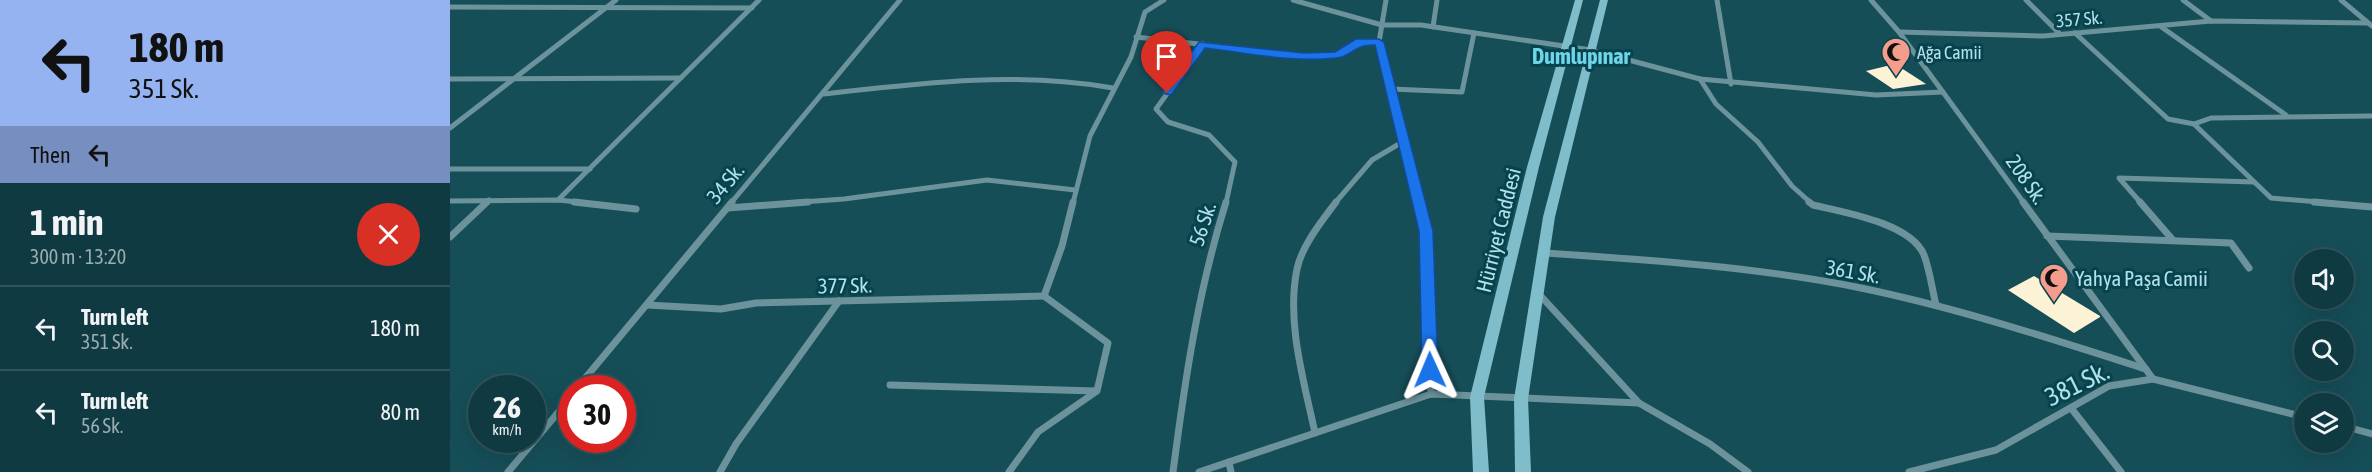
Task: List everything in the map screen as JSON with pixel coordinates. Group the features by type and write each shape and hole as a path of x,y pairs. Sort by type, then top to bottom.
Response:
{"main road":[{"name":"Hürriyet Caddesi","path":"1481,472 1478,397 1565,46 1580,0"},
{"path":"1523,472 1521,399 1549,217 1604,0"}],"street":[{"path":"450,128 616,0"},
{"path":"558,200 759,0"},
{"name":"34 Sk.","path":"589,375 900,0"},
{"path":"1009,472 1038,432 1096,391 1108,343 1044,296 1062,246 1090,136 1131,57 1145,12 1164,0"},
{"path":"1293,0 1382,25 1433,27 1591,50 1700,79 1731,84 1876,94 1943,92"},
{"path":"1320,6 1323,0"},
{"path":"1386,0 1379,42 1426,231 1431,393"},
{"path":"1433,27 1437,0"},
{"path":"1717,0 1731,84"},
{"name":"208 Sk.","path":"1871,0 1899,32 2153,379"},
{"path":"2026,0 2060,34"},
{"path":"2183,0 2211,21"},
{"path":"2341,0 2370,25"},
{"path":"450,7 752,8"},
{"path":"2360,16 2372,17"},
{"name":"357 Sk.","path":"1899,32 2060,34 2211,21 2370,25"},
{"path":"2159,26 2286,115"},
{"path":"1390,89 1462,92 1474,33"},
{"path":"2075,33 2168,119 2194,124 2211,118 2286,115 2372,116"},
{"path":"1136,37 1304,56 1338,55 1356,42 1379,42"},
{"name":"56 Sk.","path":"1173,472 1186,375 1206,264 1232,186 1235,162 1209,135 1168,122 1156,109 1203,44"},
{"path":"823,94 975,77 1072,79 1113,88"},
{"path":"450,79 681,78"},
{"path":"1700,79 1716,104 1758,142 1792,186 1813,205 1871,219 1900,231 1923,253 1936,305"},
{"path":"2194,124 2271,198 2372,207"},
{"path":"1315,433 1300,361 1295,305 1297,266 1316,230 1371,161 1404,141"},
{"path":"450,170 590,169"},
{"path":"2172,239 2119,178 2255,182"},
{"path":"728,208 844,199 987,180 1075,190"},
{"path":"450,237 490,200"},
{"path":"450,201 558,200 636,208"},
{"path":"2047,236 2231,243 2249,268"},
{"name":"361 Sk.","path":"1544,253 1732,267 1860,288 1936,305 2146,369"},
{"path":"1538,292 1639,403 1710,444 1748,472"},
{"name":"377 Sk.","path":"647,305 700,306 721,309 756,303 1044,296"},
{"path":"720,472 736,444 839,302"},
{"name":"381 Sk.","path":"1909,472 1996,450 2109,386 2153,379 2294,414"},
{"path":"890,385 1096,391"},
{"path":"1199,472 1431,393 1639,403"},
{"path":"2071,408 2121,472"},
{"path":"508,472 558,413"},
{"path":"2354,429 2372,434"},
{"path":"1229,462 1231,472"}],"building":[{"name":"Ağa Camii","path":"1895,64 1926,84 1893,89 1866,71"},
{"name":"Yahya Paşa Camii","path":"2034,276 2100,317 2074,333 2008,290"}],"place":[{"name":"Ağa Camii","path":"1896,78"},
{"name":"Yahya Paşa Camii","path":"2054,304"}],"district":[{"name":"Dumlupınar","path":"1581,56"}],"route":[{"path":"1167,93 1203,44 1304,56 1338,55 1356,42 1379,42 1426,231 1430,370"}]}
